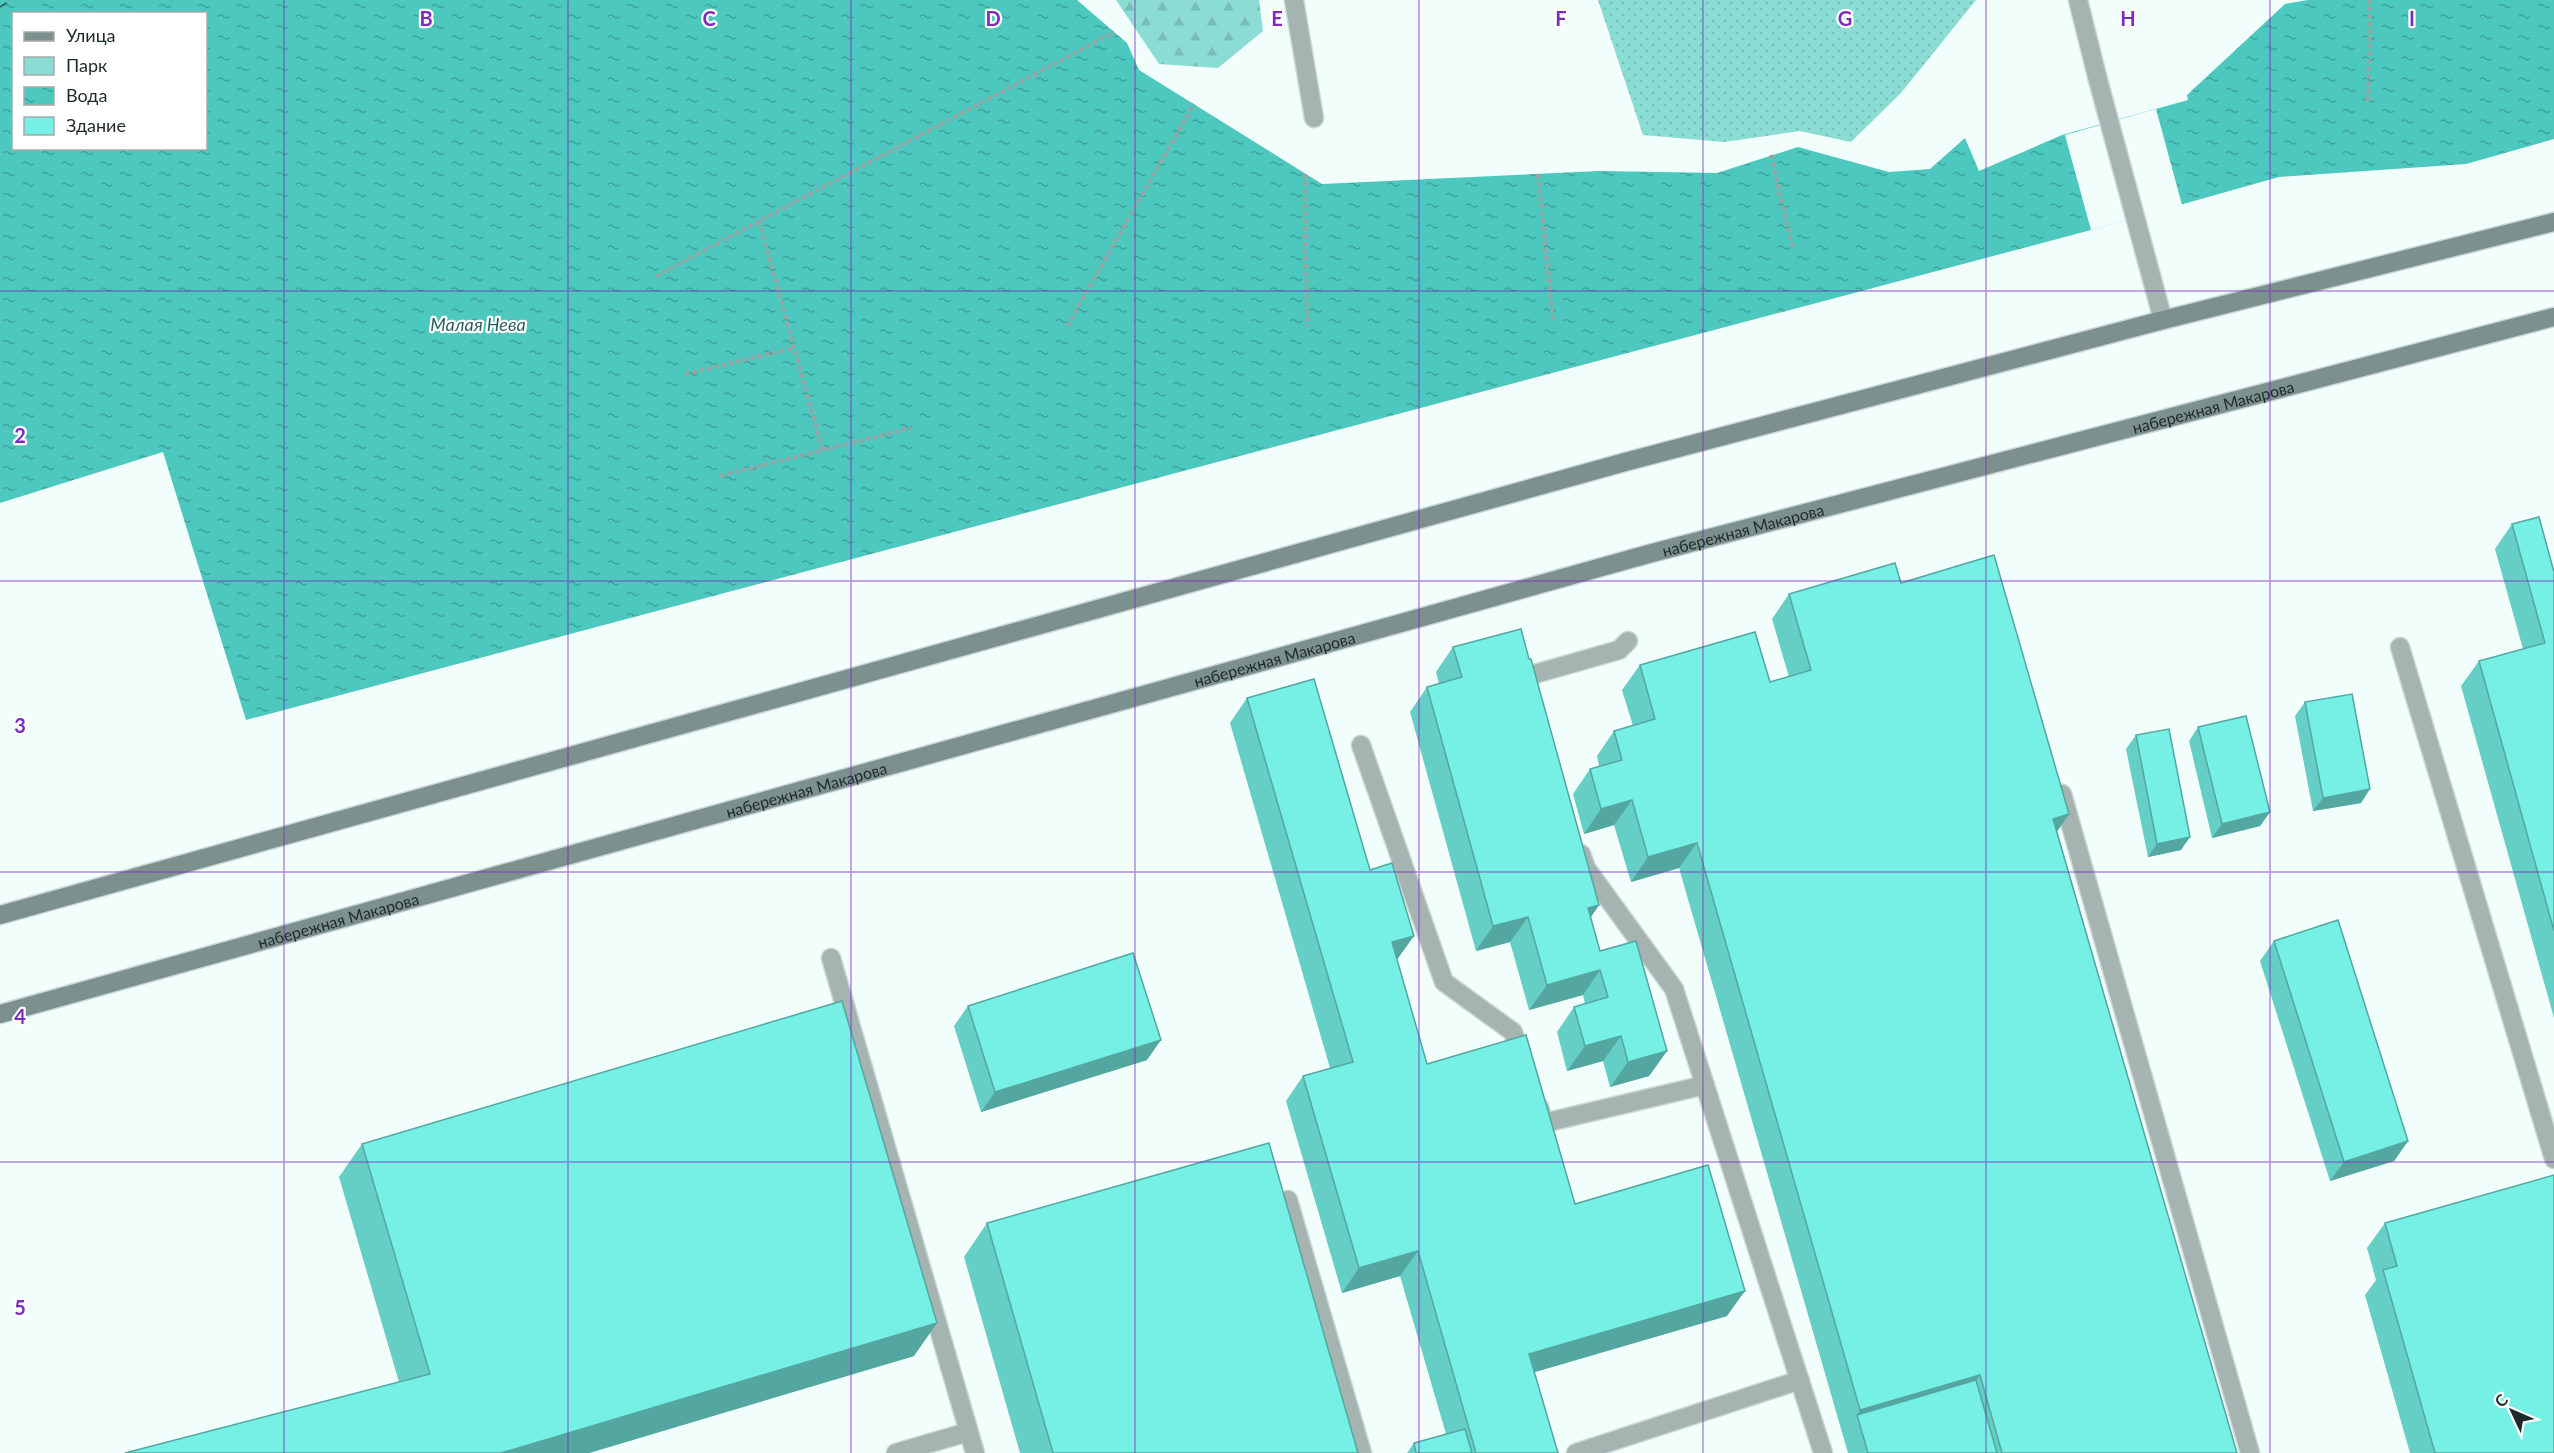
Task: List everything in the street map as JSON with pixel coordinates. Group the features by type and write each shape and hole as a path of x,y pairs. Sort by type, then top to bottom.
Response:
{"main road":[{"path":"0,915 1625,462 2163,320 2554,222"},
{"name":"набережная Макарова","path":"0,1014 1652,553 2554,317"}],"street":[{"path":"1294,0 1314,118"},
{"path":"2078,0 2163,320"},
{"path":"1532,706 1524,677 1619,650 1628,641"},
{"path":"2400,647 2554,1159"},
{"path":"1361,745 1444,982 1514,1032 1544,1123 1705,1085"},
{"path":"2056,777 2250,1453"},
{"path":"1574,835 1586,868 1674,989 1823,1453"},
{"path":"831,958 975,1453"},
{"path":"1287,1200 1362,1453"},
{"path":"1576,1453 1800,1380"},
{"path":"896,1453 968,1432"}],"path":[{"path":"2368,101 2370,0"},
{"path":"656,276 1114,32"},
{"path":"1067,326 1194,104"},
{"path":"1771,156 1793,250"},
{"path":"1305,174 1307,326"},
{"path":"1538,174 1553,320"},
{"path":"759,221 823,451"},
{"path":"685,374 794,348"},
{"path":"720,476 911,428"}],"green space":[{"path":"1116,0 1259,0 1263,31 1218,68 1159,64"},
{"path":"1598,0 1976,0 1901,93 1851,142 1800,131 1724,142 1643,135"}],"water":[{"name":"Малая Нева","path":"0,0 1077,0 1127,43 1139,70 1322,184 1599,171 1717,173 1798,147 1889,172 1930,169 1965,138 1979,171 2062,135 2188,100 2187,95 2285,4 2308,0 2554,0 2554,139 2466,164 2279,177 2091,230 246,720 163,452 0,503"}],"pier":[{"path":"2156,109 2182,205 2091,230 2065,135"}],"building":[{"path":"2539,517 2554,572 2554,931 2479,661 2545,643 2512,524"},
{"path":"1994,555 2069,814 2053,819 2237,1453 2002,1453 1980,1375 1860,1410 1697,843 1648,857 1632,800 1601,809 1590,769 1622,760 1614,731 1655,719 1640,665 1755,632 1770,682 1811,670 1789,594 1895,563 1901,583"},
{"path":"1521,629 1599,905 1588,908 1600,951 1636,941 1667,1051 1628,1062 1621,1036 1585,1046 1574,1007 1608,997 1600,970 1547,985 1528,917 1493,926 1427,687 1462,677 1453,647"},
{"path":"1314,679 1370,870 1392,863 1414,936 1392,942 1427,1064 1526,1035 1575,1204 1708,1165 1745,1291 1529,1354 1558,1453 1476,1453 1418,1251 1359,1268 1303,1076 1353,1062 1247,698"},
{"path":"2352,694 2370,789 2323,798 2305,702"},
{"path":"2246,716 2270,812 2222,824 2198,727"},
{"path":"2169,729 2190,837 2157,844 2136,735"},
{"path":"2338,920 2408,1141 2344,1162 2274,941"},
{"path":"1133,953 1161,1040 995,1092 968,1006"},
{"path":"842,1001 937,1323 501,1453 125,1453 430,1374 362,1144"},
{"path":"1269,1143 1358,1453 1053,1453 987,1223"},
{"path":"2554,1175 2554,1453 2435,1453 2383,1270 2397,1266 2385,1223"},
{"path":"1976,1380 1997,1453 1868,1453 1857,1415"},
{"path":"1465,1429 1472,1453 1416,1453 1414,1443"}],"ferry route":[{"path":"0,7 11,0"}]}
